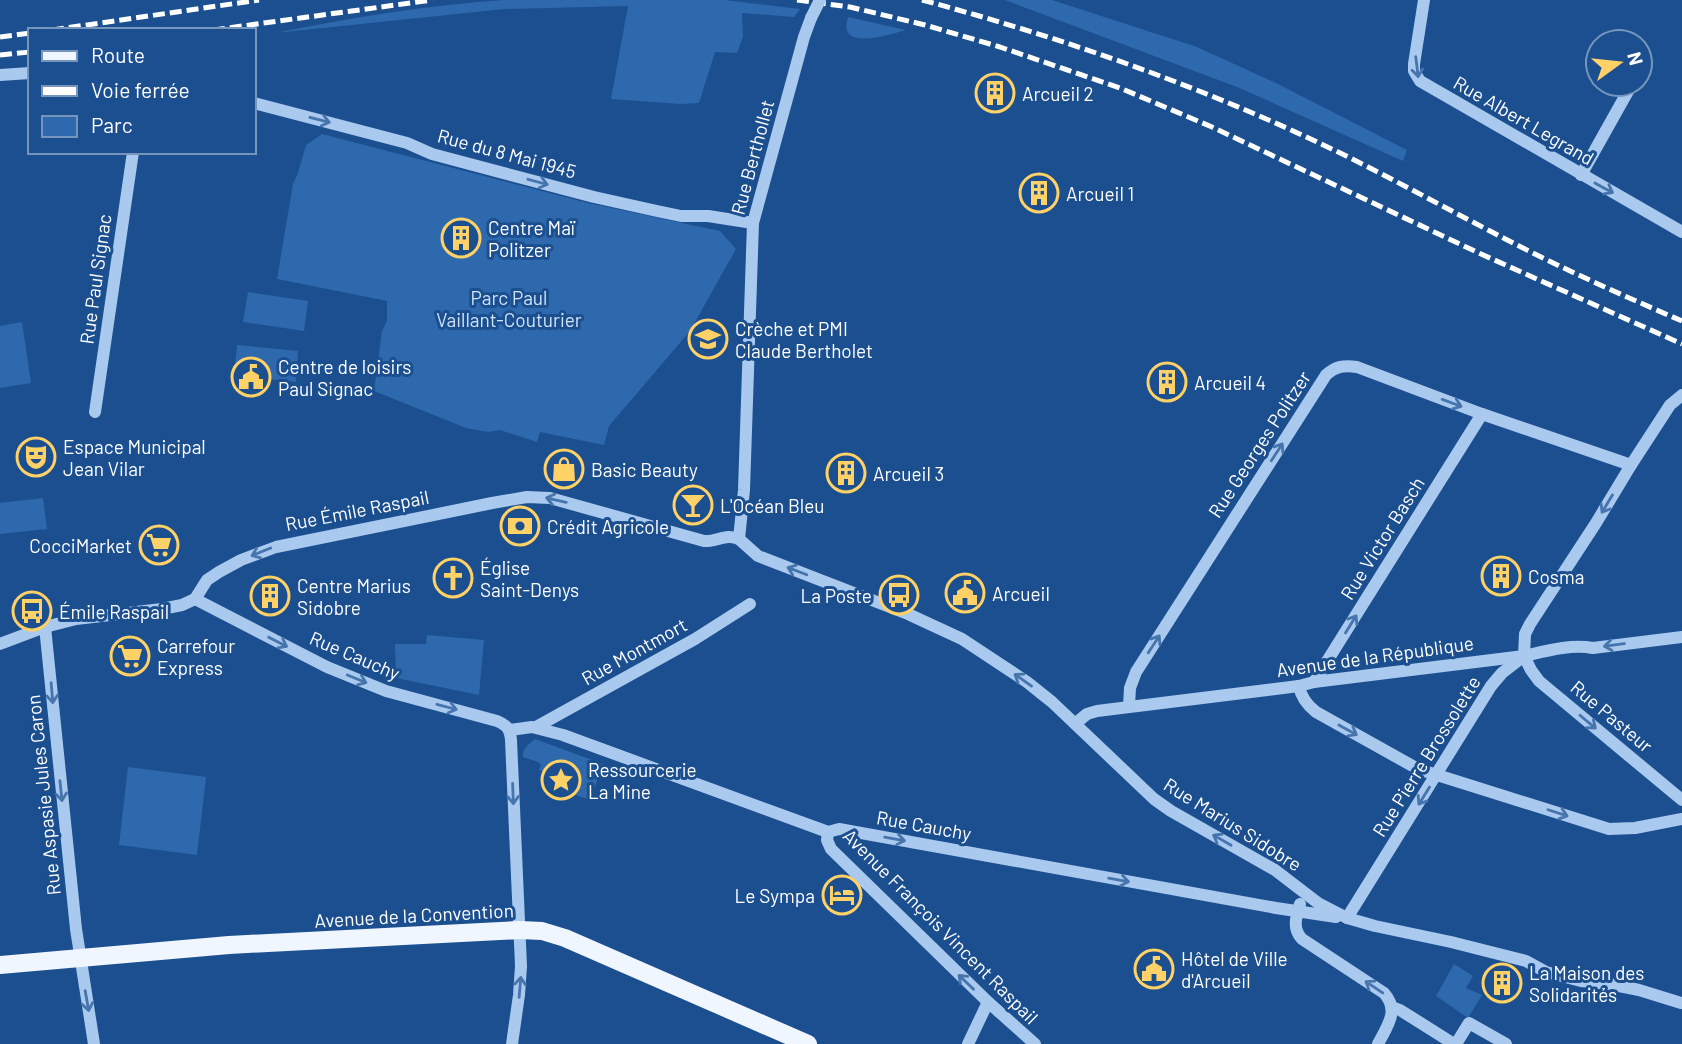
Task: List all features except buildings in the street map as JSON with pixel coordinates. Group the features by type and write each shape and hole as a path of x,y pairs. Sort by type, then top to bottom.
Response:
{"main road":[{"name":"Avenue de la Convention","path":"0,965 229,945 542,931 565,938 808,1044"}],"street":[{"name":"Rue Berthollet","path":"740,538 754,223 804,37 820,0"},
{"name":"Rue Albert Legrand","path":"1424,0 1414,64 1414,71 1420,81 1682,232"},
{"path":"0,75 28,73"},
{"path":"1581,175 1624,98"},
{"name":"Rue du 8 Mai 1945","path":"256,104 407,143 432,154 594,197 681,216 708,216 754,223"},
{"name":"Rue Paul Signac","path":"95,412 133,154"},
{"name":"Rue Georges Politzer","path":"1129,706 1129,694 1136,671 1326,375 1333,369 1348,366 1357,368 1631,465"},
{"path":"1524,656 1525,634 1530,624 1670,405 1682,395"},
{"name":"Rue Victor Basch","path":"1314,682 1482,414"},
{"name":"Rue Émile Raspail","path":"195,599 207,580 242,560 276,547 527,497 550,498 704,541 729,536 740,538"},
{"name":"Rue Marius Sidobre","path":"740,538 758,556 951,633 1027,682 1076,723 1154,799 1275,870 1318,903 1347,918 1526,961 1546,972 1581,981 1629,988 1682,1005"},
{"path":"0,645 45,627 76,619 172,607 195,599"},
{"name":"Rue Cauchy","path":"195,599 327,667 386,691 497,721 508,728 536,727 828,832 839,829 1347,918"},
{"name":"Rue Montmort","path":"536,727 695,639 750,604"},
{"name":"Rue Aspasie Jules Caron","path":"45,627 80,958 94,1044"},
{"name":"Avenue de la République","path":"1076,723 1092,712 1129,706 1299,686 1580,646 1593,648 1682,637"},
{"name":"Rue Pierre Brossolette","path":"1347,918 1491,686 1502,673 1524,656"},
{"name":"Rue Pasteur","path":"1524,656 1539,681 1682,800"},
{"path":"1299,686 1303,698 1316,712 1418,769 1609,829 1635,828 1682,819"},
{"path":"508,728 511,740 521,966 512,1044"},
{"name":"Avenue François Vincent Raspail","path":"828,832 827,840 831,849 988,1003 1035,1044"},
{"path":"1300,889 1295,920 1296,930 1303,939 1384,993 1390,1002 1391,1017 1378,1044"},
{"path":"968,1044 988,1003"},
{"path":"1392,1007 1455,1044 1469,1023 1506,1044"}],"green space":[{"path":"504,0 725,0 800,9 794,17 742,13 743,37 737,53 715,52 699,103 680,104 611,99 628,6 504,9 275,33 389,13"},
{"path":"1005,0 1052,0 1197,47 1278,84 1407,150 1403,161 1237,87"},
{"path":"848,17 906,30 878,37 857,38 850,35 846,28"},
{"name":"Parc Paul Vaillant-Couturier","path":"322,134 588,203 720,231 736,249 690,331 609,426 604,445 540,432 537,442 500,430 488,432 466,428 374,391 382,331 387,321 387,301 277,279 293,184 306,145"},
{"path":"248,292 308,301 304,331 243,322"},
{"path":"22,322 31,383 0,388 0,326"},
{"path":"237,345 298,351 296,382 234,376"},
{"path":"43,498 47,529 0,534 0,503"},
{"path":"427,635 484,640 479,695 396,678 395,644 426,644"},
{"path":"535,739 603,764 590,800 573,794 576,785 545,774 539,770 541,765 538,762 523,757 525,749"},
{"path":"128,767 206,777 197,855 119,845"},
{"path":"1454,964 1473,976 1466,988 1482,995 1468,1018 1436,996"}],"railway":[{"path":"66,28 259,0"},
{"path":"228,28 432,0"},
{"path":"797,0 850,7 925,25 1000,47 1120,88 1212,127 1481,254 1682,344"},
{"path":"922,0 1072,45 1171,80 1267,119 1360,163 1537,255 1682,321"},
{"path":"0,37 28,33"},
{"path":"0,55 28,52"}],"place":[{"name":"Arcueil 2","path":"995,93"},
{"name":"Arcueil 1","path":"1039,193"},
{"name":"Centre Maï Politzer","path":"461,238"},
{"name":"Crèche et PMI Claude Bertholet","path":"708,339"},
{"name":"Centre de loisirs Paul Signac","path":"251,377"},
{"name":"Arcueil 4","path":"1167,382"},
{"name":"Espace Municipal Jean Vilar","path":"36,457"},
{"name":"Basic Beauty","path":"564,469"},
{"name":"Arcueil 3","path":"846,473"},
{"name":"L'Océan Bleu","path":"693,505"},
{"name":"Crédit Agricole","path":"520,526"},
{"name":"CocciMarket","path":"159,545"},
{"name":"Cosma","path":"1501,576"},
{"name":"Église Saint-Denys","path":"453,578"},
{"name":"Arcueil","path":"965,593"},
{"name":"La Poste","path":"899,595"},
{"name":"Centre Marius Sidobre","path":"270,596"},
{"name":"Émile Raspail","path":"32,611"},
{"name":"Carrefour Express","path":"130,656"},
{"name":"Ressourcerie La Mine","path":"561,780"},
{"name":"Le Sympa","path":"842,895"},
{"name":"Hôtel de Ville d'Arcueil","path":"1154,969"},
{"name":"La Maison des Solidarités","path":"1502,983"}]}
